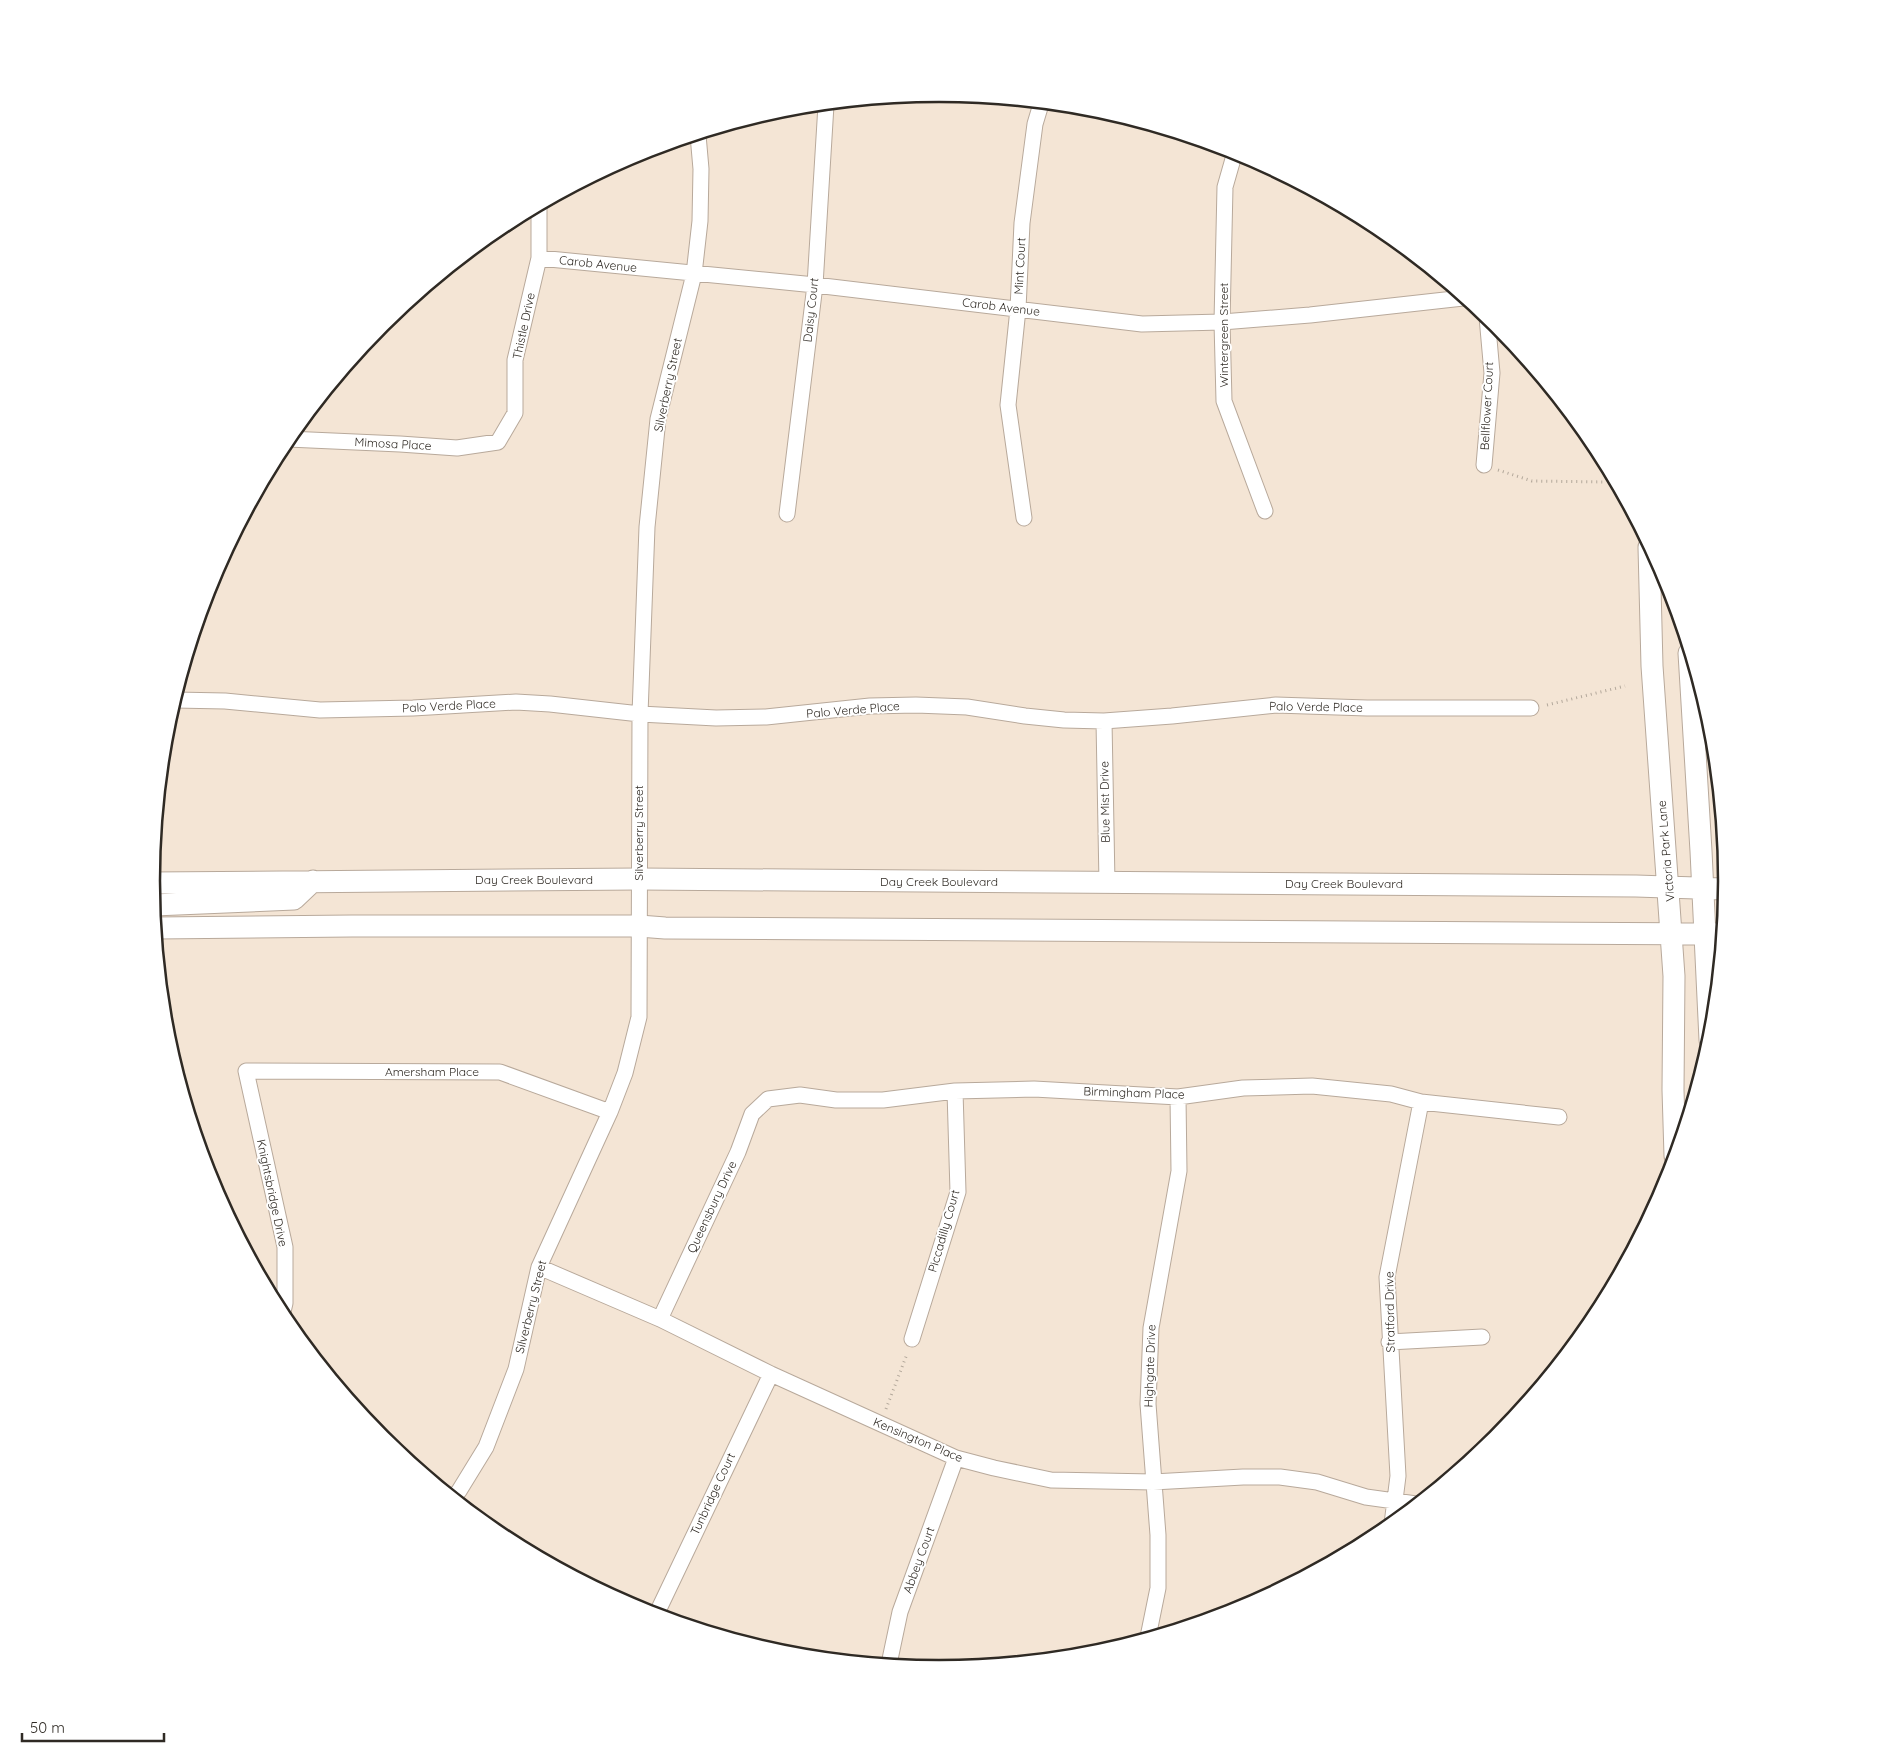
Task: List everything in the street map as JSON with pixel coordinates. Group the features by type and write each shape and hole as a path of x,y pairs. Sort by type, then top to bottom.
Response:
{"main road":[{"name":"Victoria Park Lane","path":"1649,562 1652,666 1674,976 1674,1139"},
{"path":"1690,678 1702,889 1713,934 1712,974"},
{"name":"Day Creek Boulevard","path":"160,883 639,879 1669,887 1718,889"},
{"path":"161,905 294,900 313,881"},
{"path":"162,928 639,926 675,928 1713,934"}],"street":[{"name":"Mint Court","path":"1024,518 1008,405 1018,309 1022,223 1035,124 1040,109"},
{"name":"Daisy Court","path":"787,514 815,285 826,111"},
{"name":"Silverberry Street","path":"456,1493 486,1447 516,1369 539,1267 610,1112 625,1073 639,1017 640,714 647,527 658,419 694,274 700,221 701,169 698,141"},
{"name":"Wintergreen Street","path":"1234,161 1226,187 1222,322 1224,402 1265,511"},
{"name":"Thistle Drive","path":"498,442 515,412 515,360 539,258 539,214"},
{"name":"Carob Avenue","path":"539,258 815,285 1142,324 1222,322 1310,315 1456,299"},
{"name":"Bellflower Court","path":"1484,465 1492,373 1488,329"},
{"name":"Mimosa Place","path":"297,440 457,448 498,442"},
{"name":"Palo Verde Place","path":"182,700 225,701 320,710 413,708 516,702 640,714 716,718 766,717 870,706 916,705 967,707 1064,720 1104,721 1276,705 1367,708 1531,708"},
{"name":"Blue Mist Drive","path":"1104,721 1107,883"},
{"name":"Amersham Place","path":"246,1071 500,1072 610,1112"},
{"name":"Knightsbridge Drive","path":"246,1071 285,1247 285,1304"},
{"name":"Birmingham Place","path":"768,1099 800,1094 836,1100 883,1100 955,1090 1034,1089 1178,1097 1244,1088 1312,1086 1391,1094 1421,1102 1559,1117"},
{"name":"Piccadilly Court","path":"912,1339 958,1192 955,1090"},
{"name":"Highgate Drive","path":"1149,1631 1158,1588 1158,1535 1148,1404 1151,1328 1179,1171 1178,1097"},
{"name":"Queensbury Drive","path":"660,1319 738,1152 752,1114 768,1099"},
{"name":"Stratford Drive","path":"1394,1514 1398,1476 1387,1277 1421,1102"},
{"name":"Kensington Place","path":"539,1267 660,1319 771,1374 956,1458 1051,1480 1153,1482 1280,1477 1317,1482 1366,1497 1409,1503"},
{"path":"1390,1342 1482,1337"},
{"name":"Tunbridge Court","path":"659,1608 771,1374"},
{"name":"Abbey Court","path":"889,1659 900,1612 956,1458"}],"path":[{"path":"1484,465 1532,481 1606,482"},
{"path":"1531,708 1625,686"},
{"path":"881,1424 912,1339"}]}
